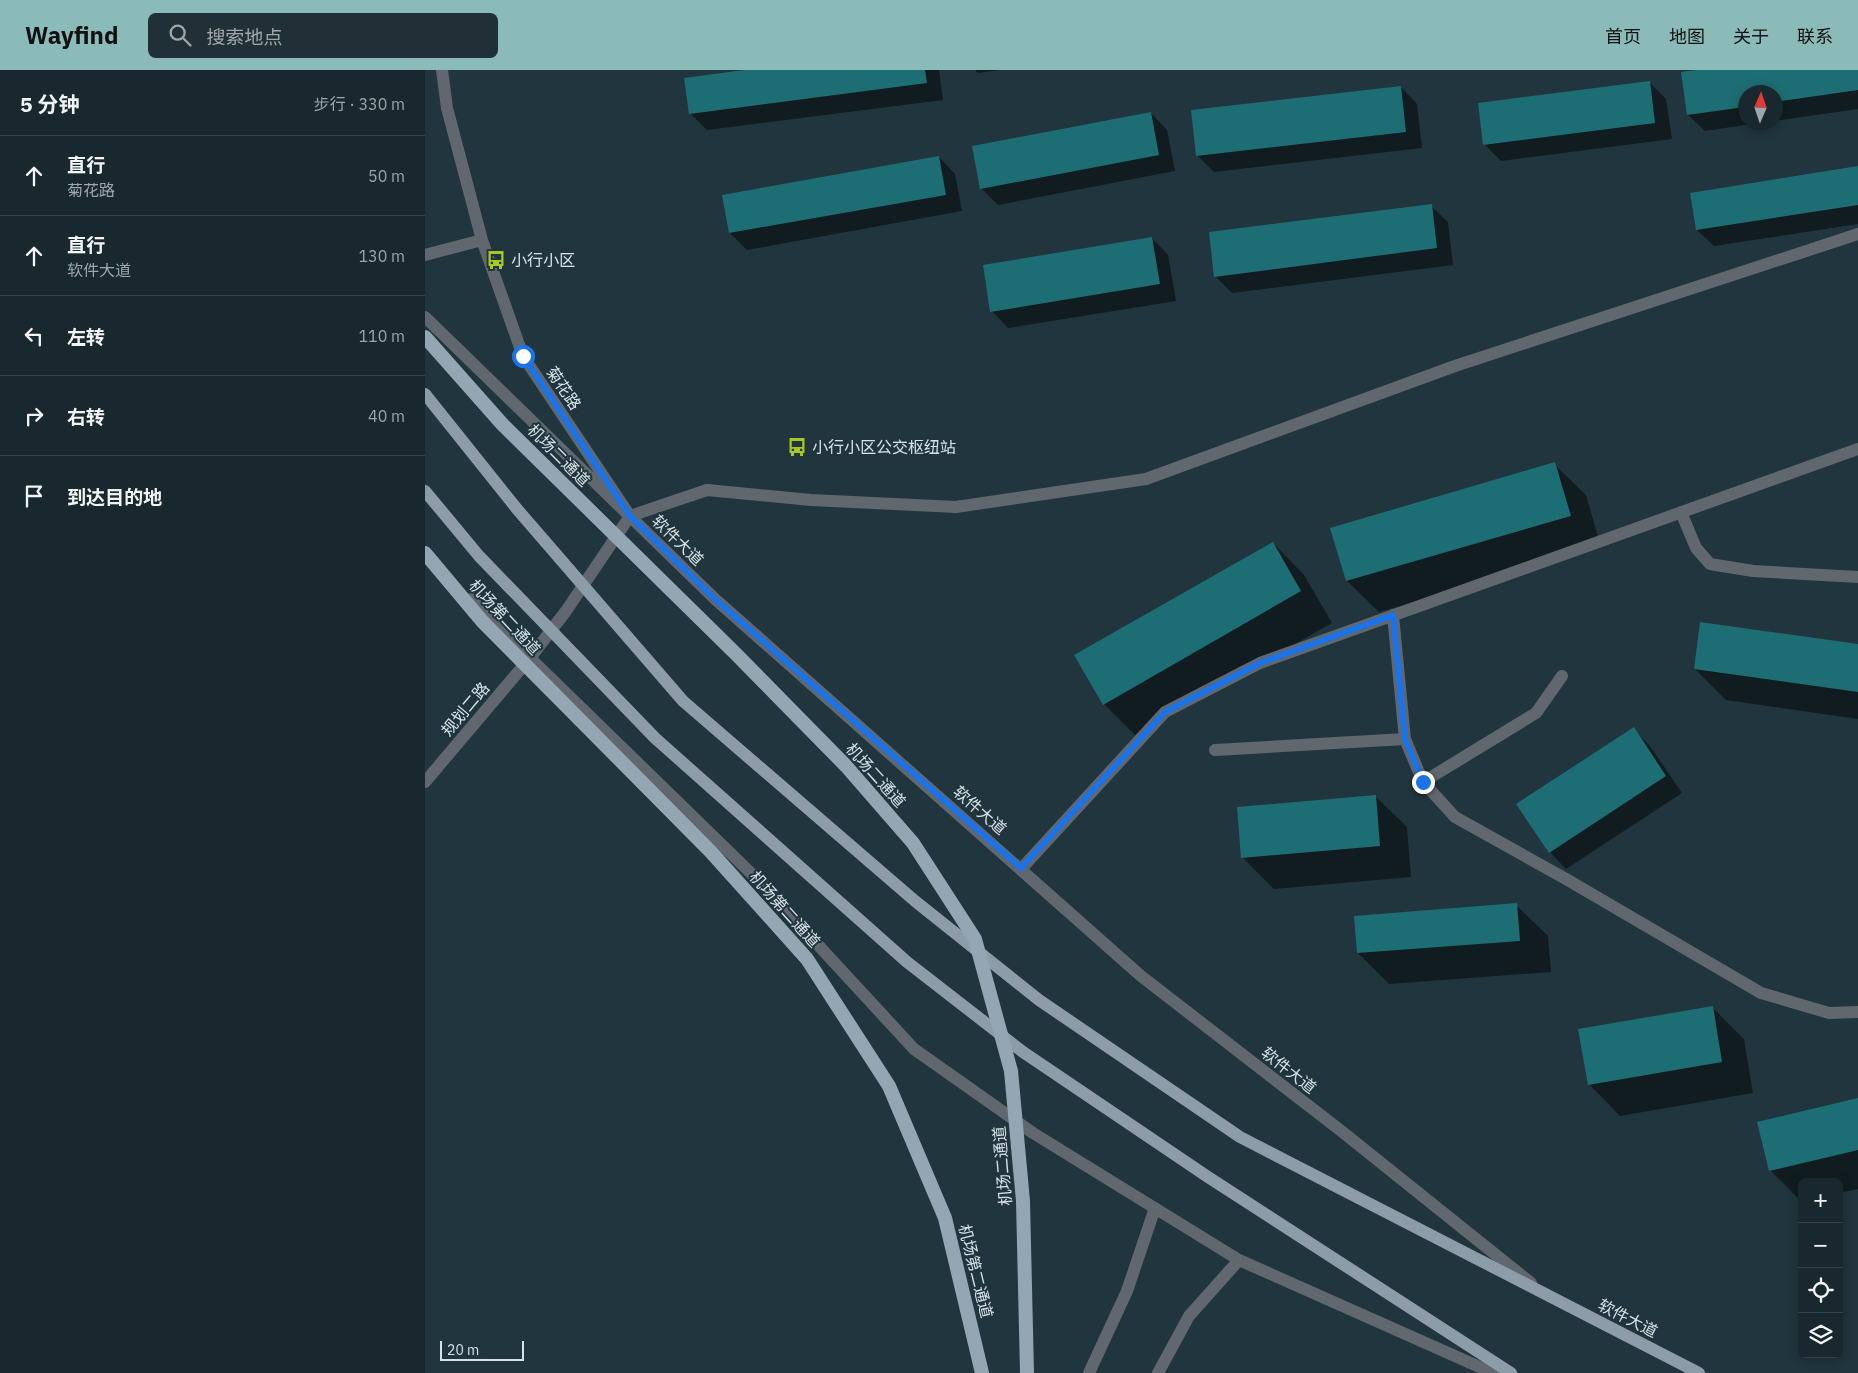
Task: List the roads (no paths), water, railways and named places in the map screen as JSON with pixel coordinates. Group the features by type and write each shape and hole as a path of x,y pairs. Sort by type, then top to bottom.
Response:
{"highway":[{"name":"机场二通道","path":"425,337 503,425 736,654 846,766 913,843 975,939 1011,1071 1023,1201 1027,1373"},
{"name":"机场第二通道","path":"425,553 482,622 711,852 807,959 889,1086 945,1218 982,1373"}],"main road":[{"name":"软件大道","path":"425,394 517,509 683,701 915,901 1031,993 1240,1137 1699,1373"},
{"path":"425,491 479,556 655,738 907,962 1023,1052 1208,1177 1511,1373"}],"street":[{"name":"菊花路","path":"442,70 447,108 482,240 523,356 630,516"},
{"path":"529,658 566,611 630,516 707,490 811,500 956,506 1146,479 1455,366 1858,234"},
{"path":"425,255 482,240"},
{"name":"软件大道","path":"425,317 715,599 1141,976 1340,1130 1542,1292"},
{"path":"1021,868 1165,712 1260,663 1858,449"},
{"path":"1681,512 1696,548 1710,564 1753,571 1858,577"},
{"path":"425,553 529,658 759,880 914,1049 1033,1133 1239,1260 1493,1373"},
{"path":"1393,615 1405,739 1423,782 1455,817 1566,879 1761,993 1829,1013 1858,1012"},
{"name":"规划二路","path":"425,782 529,658"},
{"path":"1423,782 1536,713 1562,676"},
{"path":"1215,750 1405,739"},
{"path":"1089,1373 1127,1291 1155,1208"},
{"path":"1158,1373 1189,1316 1239,1260"}],"place":[{"name":"小行小区","path":"496,260"},
{"name":"小行小区公交枢纽站","path":"797,447"}]}
